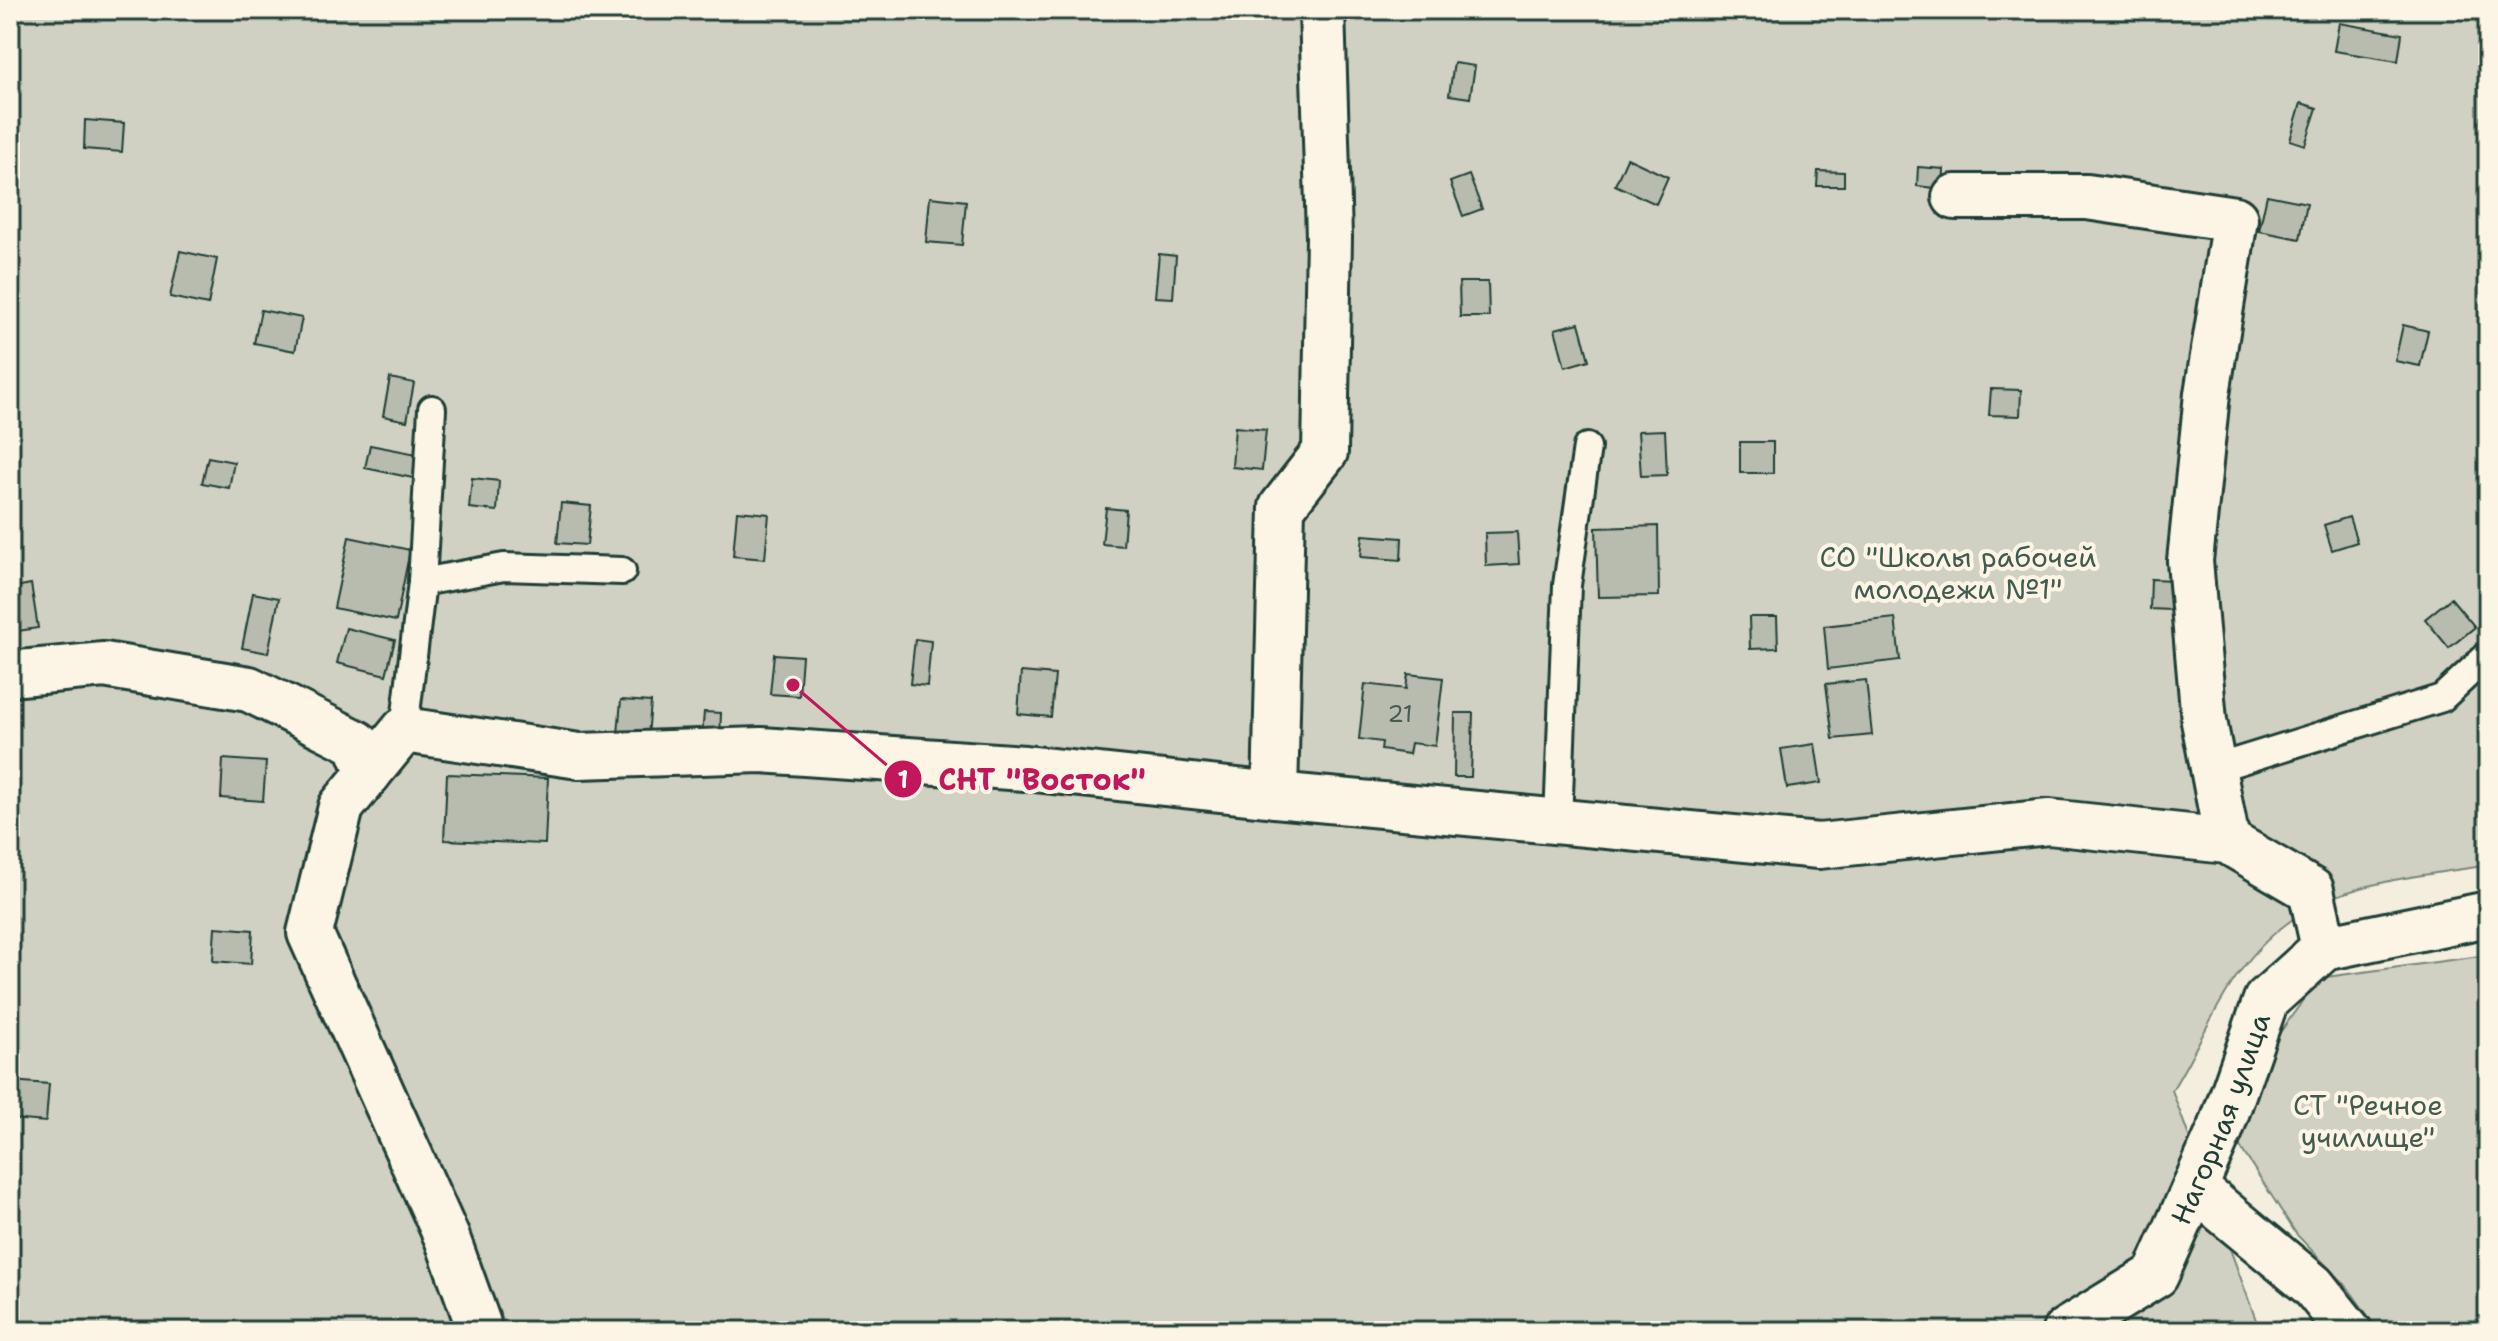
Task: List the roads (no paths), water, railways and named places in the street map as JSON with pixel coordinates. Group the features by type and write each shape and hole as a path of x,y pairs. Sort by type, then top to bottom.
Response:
{"street":[{"path":"1275,795 1282,507 1325,452 1329,237 1322,10"},
{"path":"1955,197 2087,197 2235,219 2207,394 2190,561 2204,721 2227,841"},
{"path":"10,674 104,665 249,689 357,743 369,773"},
{"path":"477,1331 478,1324 447,1238 310,933 341,807 404,730 579,756 761,750 1025,768 1275,795 1819,846 2049,822 2227,841 2311,890 2324,948 2488,914"},
{"name":"Нагорная улица","path":"2065,1331 2156,1275 2221,1128 2266,1000 2324,948"},
{"path":"2195,1188 2313,1286 2349,1331"}],"lane":[{"path":"404,730 422,582 432,409"},
{"path":"1558,822 1567,585 1587,447"},
{"path":"422,582 504,567 622,571"},
{"path":"2213,769 2442,698 2488,655"}],"place":[{"name":"СНТ \"Восток\"","path":"793,685"}],"park label":[{"name":"СО \"Школы рабочей молодежи №1\"","path":"1958,573"},
{"name":"СТ \"Речное училище\"","path":"2368,1121"}]}
